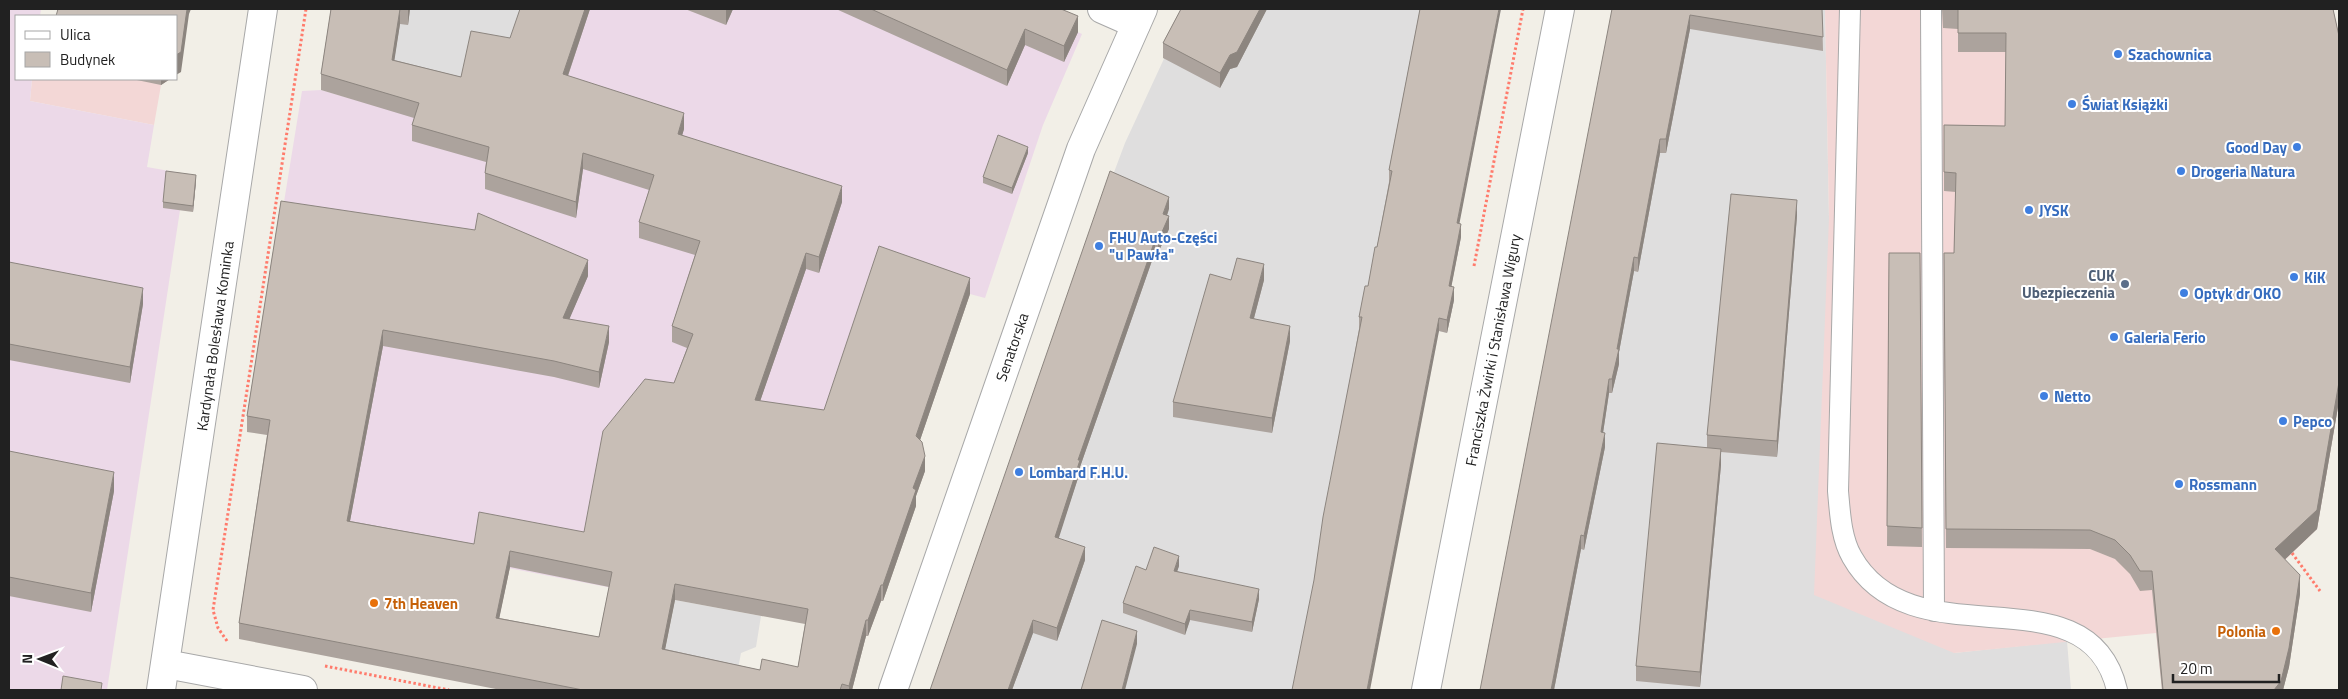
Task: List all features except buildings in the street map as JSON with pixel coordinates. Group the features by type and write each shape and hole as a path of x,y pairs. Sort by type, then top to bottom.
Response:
{"street":[{"name":"Kardynała Bolesława Kominka","path":"161,690 263,9"},
{"path":"1102,9 1139,16"},
{"name":"Franciszka Żwirki i Stanisława Wigury","path":"1426,690 1560,9"},
{"name":"Senatorska","path":"893,690 1081,149 1139,16"},
{"path":"166,664 303,690"}],"lane":[{"path":"1850,9 1838,491 1841,524 1851,556 1867,580 1887,594 1914,606 1949,615 2040,622 2076,632 2102,655 2113,674 2117,690"},
{"path":"1931,9 1934,611"}],"path":[{"path":"234,644 225,640 218,628 213,610 306,9"},
{"path":"2292,553 2320,592"},
{"path":"317,664 449,690"}],"shaded area":[{"path":"9,9 41,9 40,15 15,15 15,80 32,80 30,101 154,125 147,167 186,174 185,180 196,181 193,211 180,210 107,690 9,690"},
{"path":"333,9 525,9 481,136"},
{"path":"525,9 1025,9 1082,34 1043,125 985,298 970,294 823,428 612,588 347,537 371,408 254,387 302,91 321,90 481,136"},
{"path":"1187,9 1501,9 1460,219 1458,236 1461,237 1457,257 1454,256 1446,298 1454,300 1447,333 1439,331 1369,690 935,690 1110,183 1125,143"},
{"path":"1615,9 1825,9 1829,218 1954,653 2067,641 2071,690 1483,690"},
{"name":"Galeria Ferio","path":"1825,9 2328,9 2339,55 2339,401 2317,529 2276,569 2294,622 2283,690 2162,690 2156,633 1954,653 1814,595 1829,218"},
{"path":"32,80 168,80 161,85 154,125 30,101"},
{"path":"675,600 761,616 756,647 741,653 734,690 657,690"}],"place":[{"name":"Szachownica","path":"2118,54"},
{"name":"Świat Książki","path":"2072,104"},
{"name":"Good Day","path":"2297,147"},
{"name":"Drogeria Natura","path":"2181,171"},
{"name":"JYSK","path":"2029,210"},
{"name":"FHU Auto-Części \"u Pawła\"","path":"1099,246"},
{"name":"KiK","path":"2294,277"},
{"name":"CUK Ubezpieczenia","path":"2125,284"},
{"name":"Optyk dr OKO","path":"2184,293"},
{"name":"Galeria Ferio","path":"2114,337"},
{"name":"Netto","path":"2044,396"},
{"name":"Pepco","path":"2283,421"},
{"name":"Lombard F.H.U.","path":"1019,472"},
{"name":"Rossmann","path":"2179,484"},
{"name":"7th Heaven","path":"374,603"},
{"name":"Polonia","path":"2276,631"}]}
